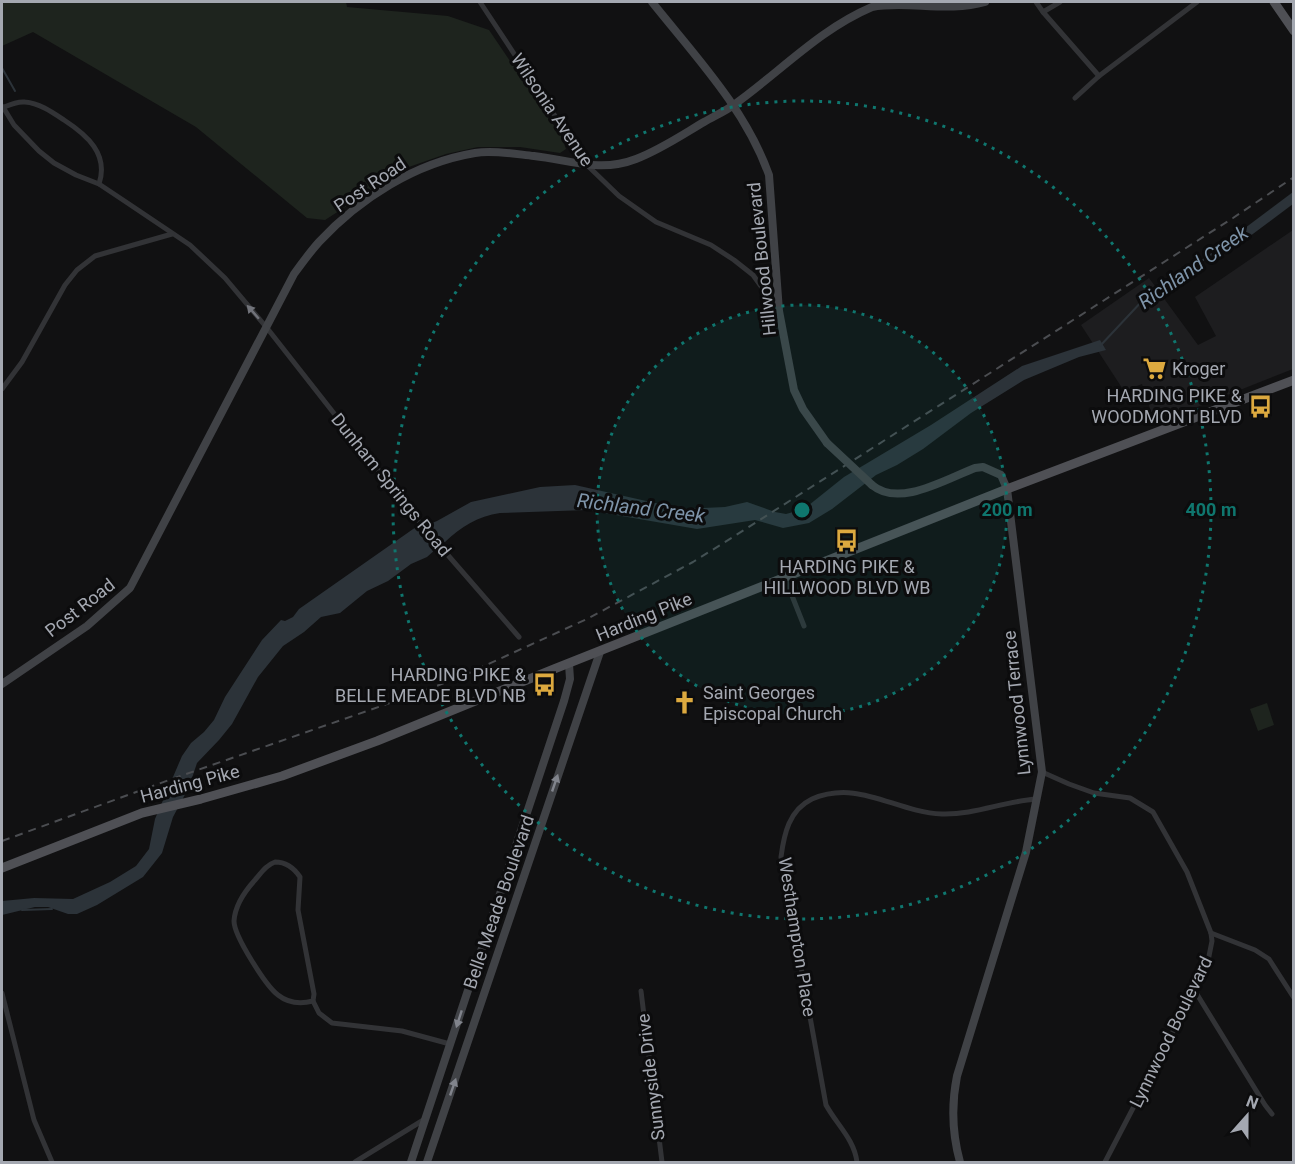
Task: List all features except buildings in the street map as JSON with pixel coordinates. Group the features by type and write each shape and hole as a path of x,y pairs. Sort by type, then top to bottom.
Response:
{"main road":[{"path":"1274,2 1293,31"},
{"name":"Harding Pike","path":"2,868 142,813 282,776 377,741 1007,489 1293,380"}],"street":[{"name":"Wilsonia Avenue","path":"480,2 588,166 619,196 657,222 711,245 734,260 753,275 779,311"},
{"name":"Hillwood Boulevard","path":"652,2 734,105 755,140 769,175 779,311 794,390 803,409 827,443 872,485 891,494 907,494 982,467 1001,475 1007,489"},
{"name":"Post Road","path":"2,684 87,626 130,588 294,274 319,242 354,209 405,175 442,161 476,152 553,158 588,166 613,165 636,160 663,147 734,105 834,26 875,6 900,2 966,6 985,2"},
{"path":"1036,2 1100,76"},
{"path":"1043,12 1060,2"},
{"path":"1075,98 1100,76 1197,2"},
{"path":"2,108 22,101 29,102 50,111 85,134 101,163 102,176 99,184"},
{"name":"Dunham Springs Road","path":"2,108 39,151 54,163 99,184 190,245 225,279 267,328 420,523 519,637"},
{"path":"2,388 22,362 61,292 77,270 95,256 172,234"},
{"name":"Lynnwood Terrace","path":"960,1162 955,1145 952,1098 1026,852 1042,772 1007,489"},
{"path":"785,578 804,626"},
{"name":"Belle Meade Boulevard","path":"427,1162 600,652"},
{"name":"Belle Meade Boulevard","path":"411,1162 551,742 570,679 569,664"},
{"path":"551,742 567,747"},
{"name":"Lynnwood Boulevard","path":"1042,772 1094,793 1130,798 1153,812 1187,872 1211,933 1212,941 1207,966 1106,1162"},
{"name":"Westhampton Place","path":"857,1162 854,1145 835,1121 826,1105 781,857 790,819 805,803 836,791 856,792 916,810 962,814 1017,800 1037,799"},
{"path":"532,799 547,805"},
{"path":"314,1002 294,1002 278,995 244,950 235,930 236,911 246,891 269,864 275,862 282,862 289,866 300,877 298,910 314,1002 319,1013 332,1023 402,1031 465,1050"},
{"path":"504,883 519,888"},
{"path":"1211,933 1255,950 1269,959 1293,998"},
{"name":"Sunnyside Drive","path":"641,991 662,1162"},
{"path":"1195,991 1272,1114"},
{"path":"2,993 34,1120 52,1162"},
{"path":"355,1162 425,1119 440,1124"}],"shaded area":[{"path":"2,2 346,2 347,7 448,16 489,30 561,136 566,149 560,153 520,147 478,147 446,154 406,168 325,220 307,218 196,127 33,32 2,46"},
{"path":"1293,230 1293,369 1172,417 1151,412 1142,384 1124,391 1081,325 1149,278 1198,345 1216,336 1195,297"},
{"path":"1267,703 1274,725 1258,731 1250,709"}],"water":[{"path":"1293,192 1293,204 1238,245 1233,237"},
{"path":"1160,286 1164,293 1144,305 1139,296"},
{"path":"1100,340 1106,350 1079,357 1024,380 971,413 923,449 876,475 832,509 809,523 783,528 755,520 697,529 587,510 500,513 470,523 445,542 436,544 436,549 427,557 367,591 340,613 321,617 283,646 258,677 232,724 197,763 189,787 173,817 162,853 143,877 97,905 77,914 68,914 48,907 35,907 2,915 2,901 34,898 73,899 110,882 136,866 149,849 155,819 182,756 191,743 214,720 225,697 262,640 281,620 285,621 293,617 299,609 416,527 437,521 471,502 540,487 575,485 682,509 725,507 747,502 786,514 797,511 809,505 844,477 931,425 1022,366"}],"waterway":[{"path":"2,68 15,91"},
{"name":"Richland Creek","path":"1161,288 1236,238"},
{"name":"Richland Creek","path":"1100,346 1144,299"},
{"name":"Richland Creek","path":"22,910 52,909"}],"railway":[{"path":"2,841 410,696 460,677 587,619 693,562 733,537 1294,177"}],"place":[{"name":"Kroger","path":"1154,369"},
{"name":"HARDING PIKE & WOODMONT BLVD","path":"1260,406"},
{"name":"HARDING PIKE & HILLWOOD BLVD WB","path":"847,541"},
{"name":"HARDING PIKE & BELLE MEADE BLVD NB","path":"544,685"},
{"name":"Saint Georges Episcopal Church","path":"685,703"}]}
